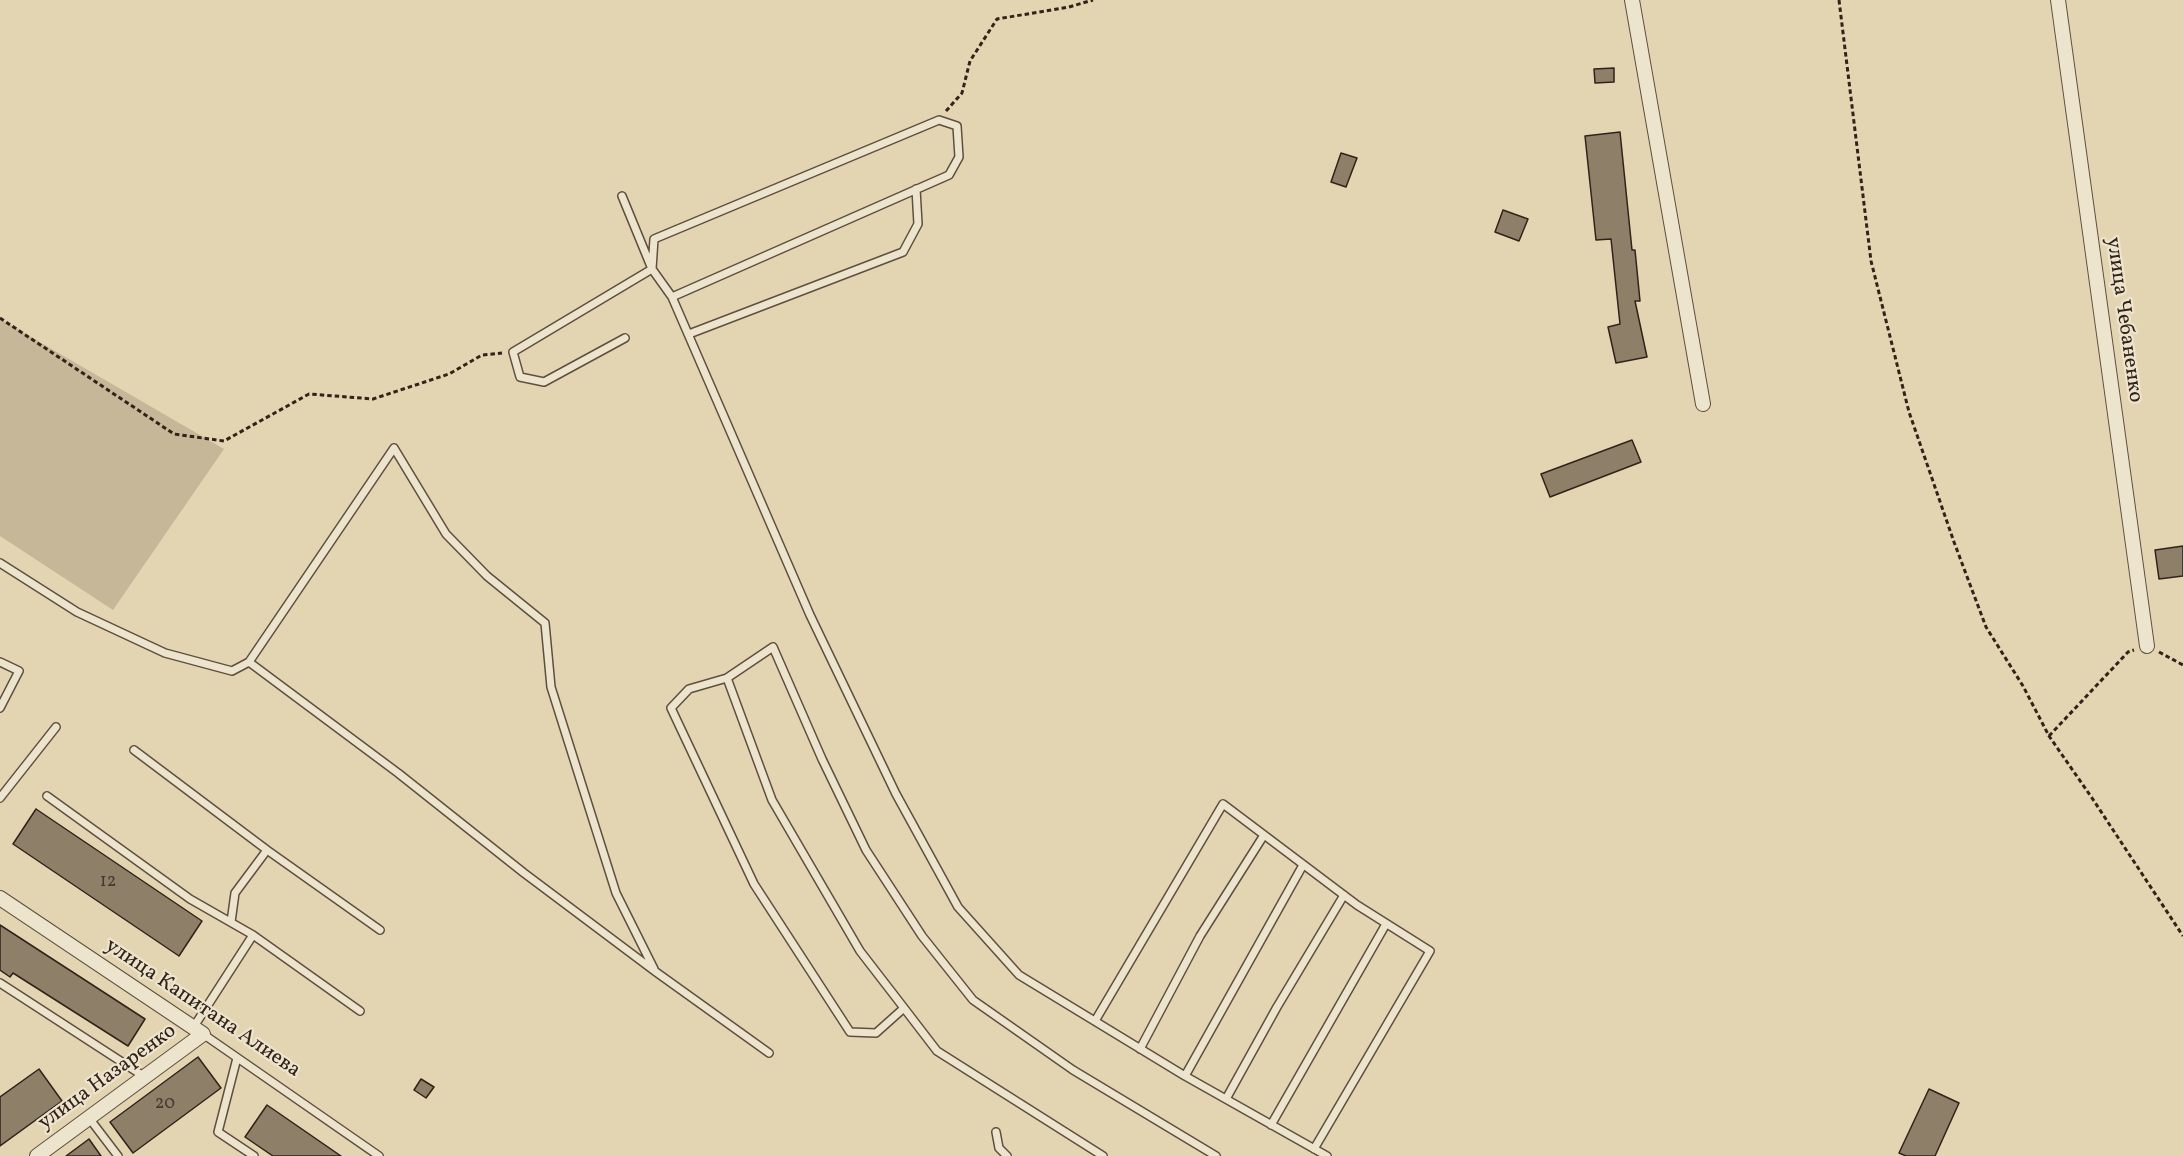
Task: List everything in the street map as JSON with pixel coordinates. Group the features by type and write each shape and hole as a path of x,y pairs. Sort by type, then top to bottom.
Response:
{"street":[{"path":"1632,0 1703,404"},
{"name":"улица Чебаненко","path":"2058,0 2147,646"},
{"name":"улица Капитана Алиева","path":"0,898 198,1031"},
{"name":"улица Назаренко","path":"37,1156 145,1077 198,1031"}],"lane":[{"path":"652,269 654,239 939,120 957,126 959,157 949,175 672,297"},
{"path":"689,334 903,252 918,224 916,189"},
{"path":"622,196 652,269 672,297 689,334 810,615 896,794 958,907 1019,975 1185,1076 1327,1156"},
{"path":"625,338 544,382 520,377 513,352 652,269"},
{"path":"0,563 77,612 165,654 232,671 249,662 394,448 446,534 487,576 545,623 551,687 612,882 656,972"},
{"path":"904,1008 876,1033 850,1032 754,884 671,708 689,689 727,678 773,647 822,759 866,850 922,936 973,1000 1073,1070 1216,1156"},
{"path":"0,662 19,671 0,708"},
{"path":"249,662 398,773 524,873 769,1053"},
{"path":"727,678 772,800 860,951 937,1051 1103,1156"},
{"path":"0,798 56,727"},
{"path":"134,750 267,850 380,930"},
{"path":"47,796 190,898 253,935 360,1011"},
{"path":"1095,1021 1223,804 1344,896 1430,951 1314,1149"},
{"path":"1140,1049 1200,936 1264,835"},
{"path":"231,922 235,893 267,850"},
{"path":"1185,1076 1304,865"},
{"path":"1226,1099 1277,1007 1344,896"},
{"path":"1271,1125 1386,924"},
{"path":"198,1031 253,935"},
{"path":"0,983 145,1077"},
{"name":"улица Капитана Алиева","path":"198,1031 379,1156"},
{"path":"237,1058 218,1132 254,1156"},
{"path":"89,1118 118,1156"},
{"path":"996,1132 999,1148 1007,1156"}],"path":[{"path":"939,120 962,93 970,61 998,19 1069,7 1094,0"},
{"path":"1839,0 1871,261 1909,412 1954,542 1986,627 2049,736 2183,936"},
{"path":"0,318 174,434 224,441 309,394 373,399 450,374 482,355 513,352"},
{"path":"2049,736 2128,652 2147,646 2183,665"}],"shaded area":[{"path":"0,319 224,449 113,610 0,536"}],"building":[{"path":"1614,68 1614,82 1595,83 1594,69"},
{"path":"1620,132 1632,250 1635,250 1640,301 1635,301 1647,357 1616,363 1608,327 1620,324 1611,239 1596,240 1585,136"},
{"path":"1341,153 1357,158 1346,187 1331,182"},
{"path":"1503,210 1528,219 1519,241 1495,232"},
{"path":"1632,440 1641,462 1550,497 1541,474"},
{"path":"2183,546 2183,576 2159,579 2155,550"},
{"path":"36,809 202,921 179,956 13,844"},
{"path":"0,925 145,1019 128,1046 13,973 10,977 0,970"},
{"path":"198,1057 221,1088 133,1153 110,1122"},
{"path":"39,1069 62,1101 0,1146 0,1097"},
{"path":"421,1079 434,1087 426,1098 414,1090"},
{"path":"1929,1089 1959,1103 1935,1156 1906,1156 1899,1153"},
{"path":"267,1105 341,1156 273,1156 245,1137"},
{"path":"89,1139 101,1156 66,1156"}]}
